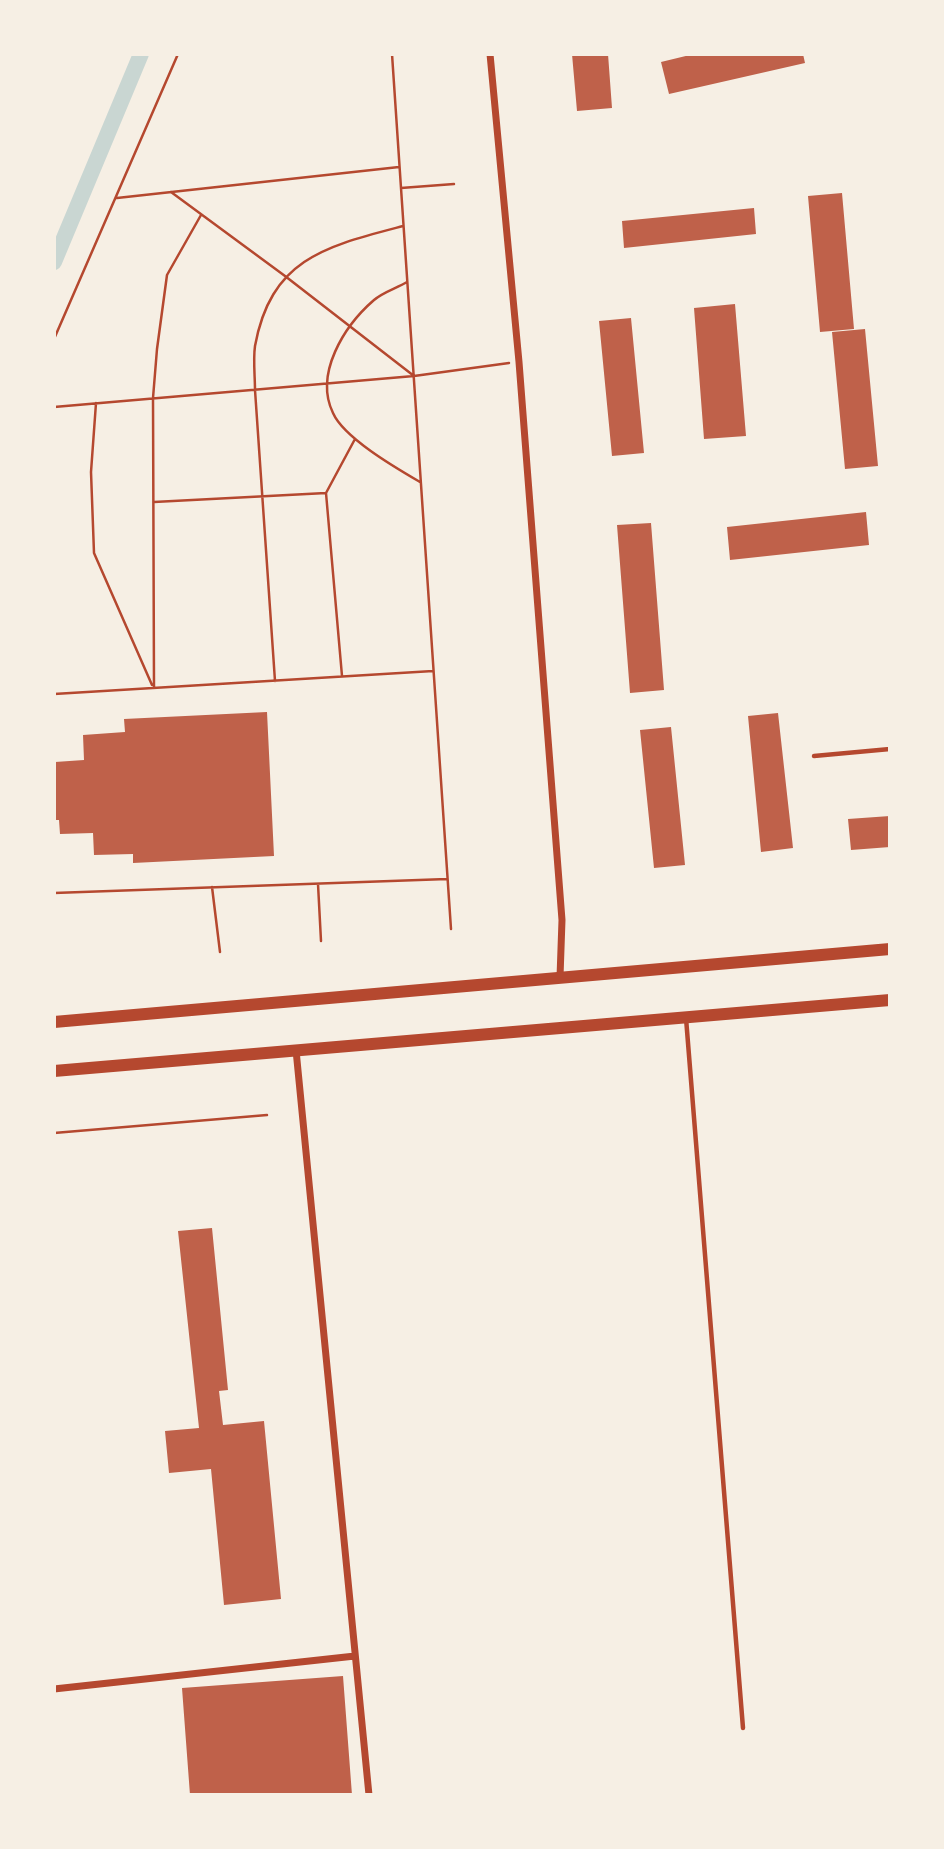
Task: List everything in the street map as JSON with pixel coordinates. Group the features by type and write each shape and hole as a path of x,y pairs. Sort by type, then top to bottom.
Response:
{"main road":[{"path":"54,1022 890,949"},
{"path":"54,1071 890,1000"}],"street":[{"path":"490,54 519,362 562,920 560,977"},
{"path":"296,1050 369,1795"},
{"path":"54,1689 355,1656"}],"lane":[{"path":"814,755 890,749"},
{"path":"686,1017 743,1728"}],"path":[{"path":"54,339 178,54"},
{"path":"392,54 450,929"},
{"path":"117,198 399,167"},
{"path":"401,188 454,184"},
{"path":"171,192 414,376"},
{"path":"154,688 153,398 157,349 167,275 201,215"},
{"path":"275,681 255,390 255,348 266,307 285,276 299,263 349,240 403,226"},
{"path":"407,282 375,299 350,328 336,348 325,384 333,414 355,439 420,482"},
{"path":"54,407 414,376 519,362"},
{"path":"96,403 91,472 94,553 154,688"},
{"path":"342,676 326,493 355,439"},
{"path":"153,502 326,493"},
{"path":"54,694 433,671"},
{"path":"54,893 447,879"},
{"path":"318,884 321,941"},
{"path":"212,887 220,952"},
{"path":"54,1133 267,1115"}],"building":[{"path":"572,54 608,54 612,108 577,111"},
{"path":"694,54 803,54 805,63 669,94 661,62"},
{"path":"842,193 854,329 820,332 808,196"},
{"path":"754,208 756,234 624,248 622,221"},
{"path":"735,304 746,436 704,439 694,308"},
{"path":"631,318 644,453 612,456 599,321"},
{"path":"865,329 878,466 845,469 832,332"},
{"path":"866,512 869,545 730,560 727,527"},
{"path":"651,523 664,690 630,693 617,525"},
{"path":"267,712 274,856 133,863 133,854 94,855 93,833 60,834 59,820 54,820 55,762 84,760 83,735 125,732 124,719"},
{"path":"778,713 793,848 761,852 748,716"},
{"path":"671,727 685,865 654,868 640,730"},
{"path":"890,816 890,847 851,850 848,819"},
{"path":"212,1228 228,1390 219,1391 223,1425 264,1421 281,1599 224,1605 211,1469 169,1473 165,1431 199,1428 178,1231"},
{"path":"343,1676 352,1795 190,1795 182,1688"}],"waterway":[{"path":"54,262 141,54"}]}
